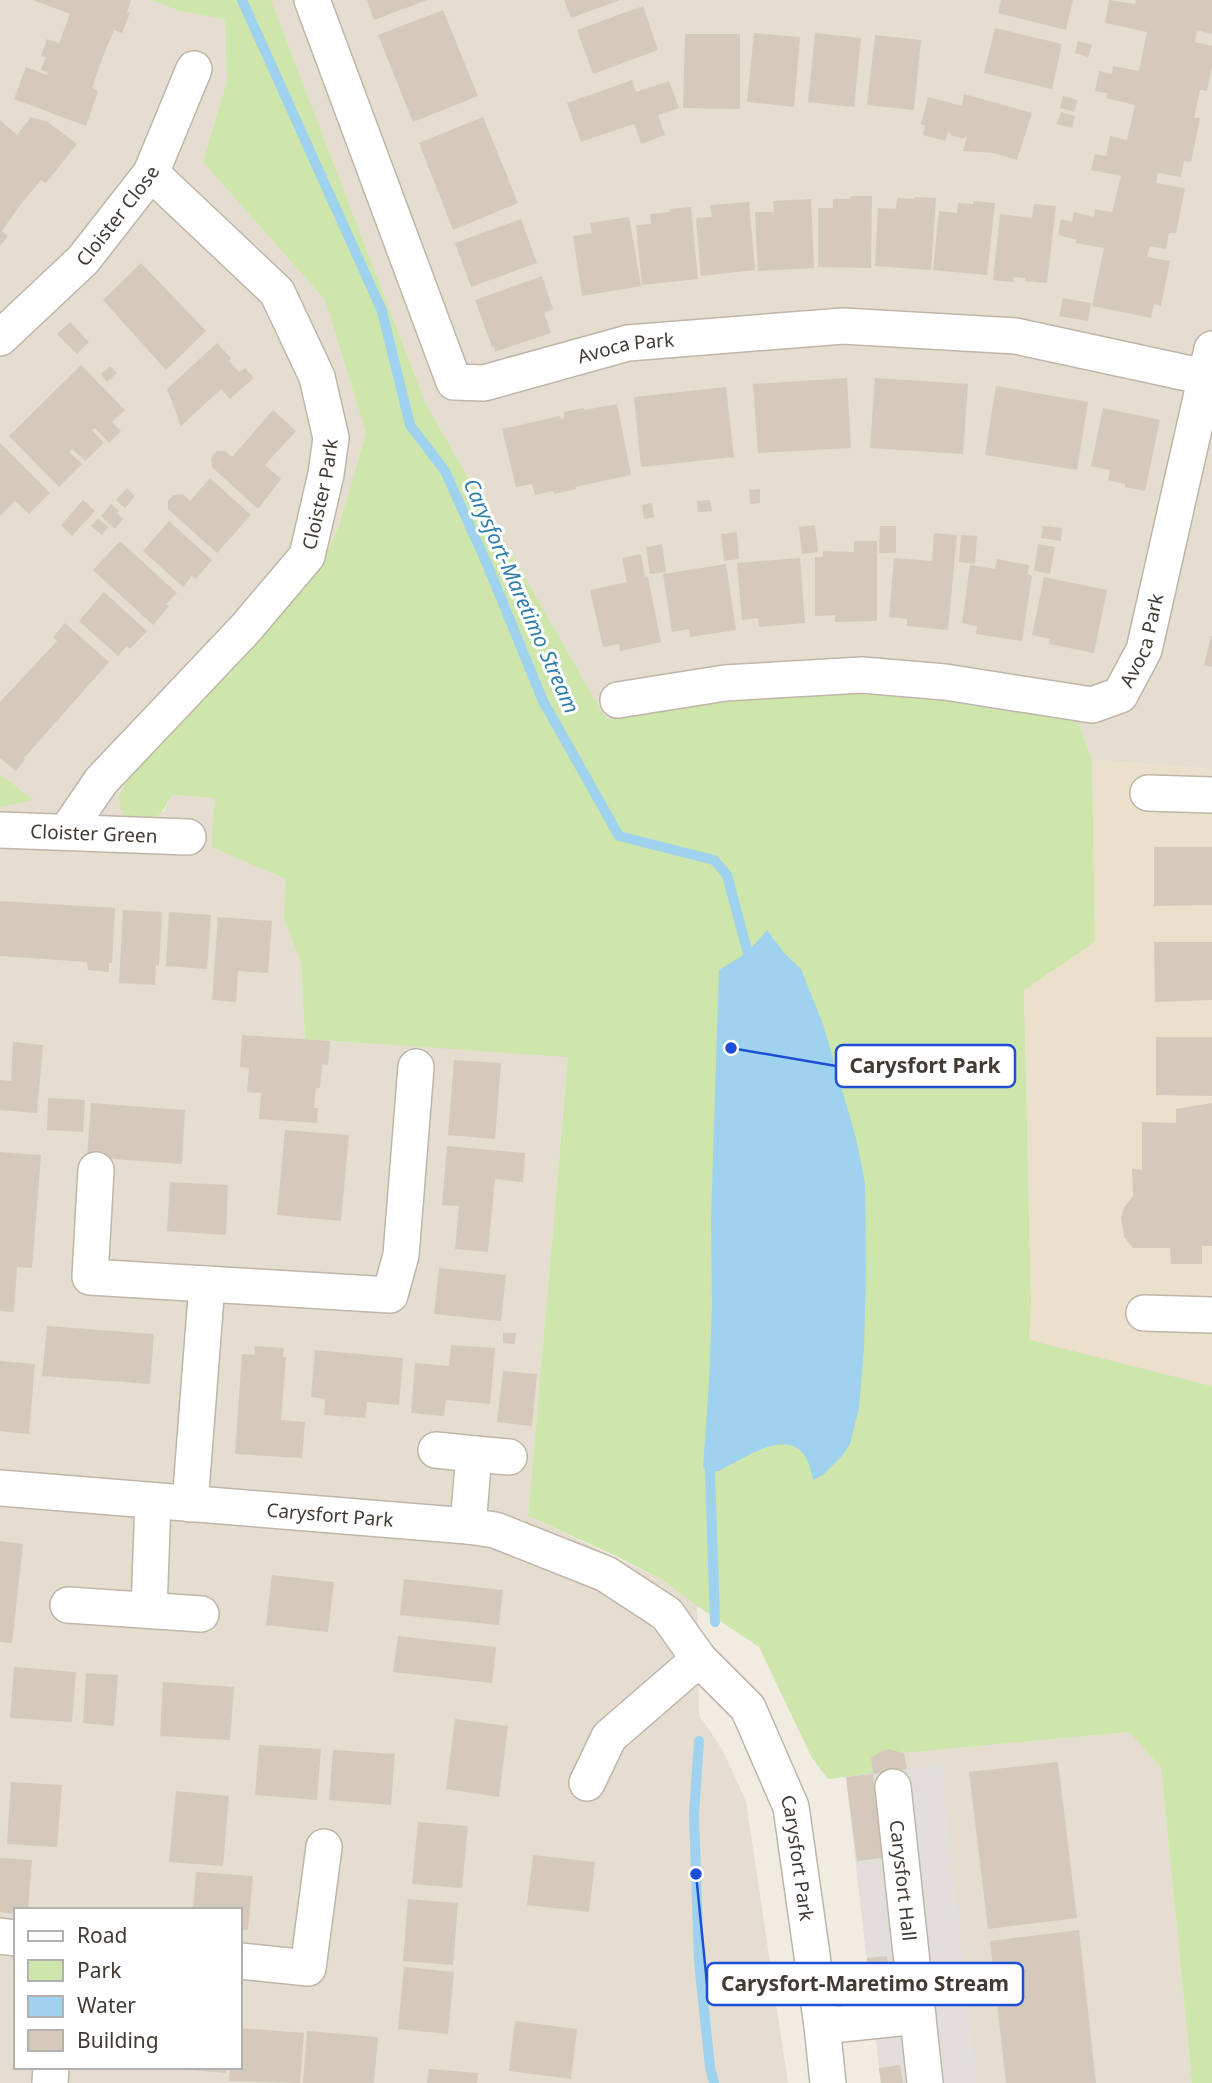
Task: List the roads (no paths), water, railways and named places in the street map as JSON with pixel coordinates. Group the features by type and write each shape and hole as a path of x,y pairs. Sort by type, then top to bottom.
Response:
{"street":[{"name":"Avoca Park","path":"312,0 454,382 484,383 628,343 843,326 1016,336 1209,363 1144,650 1120,695 1092,705 945,682 862,675 725,683 618,700"},
{"name":"Cloister Close","path":"1,335 83,260 150,173 194,69"},
{"name":"Cloister Park","path":"66,831 101,781 246,628 307,556 326,474 331,438 317,377 277,292 150,173"},
{"path":"1148,793 1212,795"},
{"name":"Cloister Green","path":"0,830 188,837"},
{"path":"96,1170 90,1277 390,1295 401,1255 416,1067"},
{"path":"190,1504 208,1284"},
{"path":"1144,1313 1212,1315"},
{"path":"436,1450 509,1457"},
{"path":"468,1526 474,1454"},
{"name":"Carysfort Park","path":"0,1488 495,1530 606,1574 667,1614 699,1659 748,1708 791,1807 828,2083"},
{"path":"149,1610 153,1501"},
{"path":"68,1605 201,1614"},
{"path":"587,1783 609,1737 699,1659"},
{"name":"Carysfort Hall","path":"893,1787 925,2083"},
{"path":"242,1961 308,1968 324,1847"},
{"path":"822,2026 918,2016"}],"water":[{"path":"767,930 784,953 801,969 823,1024 856,1138 865,1183 866,1273 859,1408 850,1444 823,1475 813,1480 808,1461 799,1449 788,1445 761,1449 719,1471 703,1468 712,1306 711,1220 719,970 747,953"}],"waterway":[{"name":"Carysfort-Maretimo Stream","path":"242,0 382,311 410,425 445,471 487,564 543,701 619,836 714,860 727,875 751,965"},
{"name":"Carysfort-Maretimo Stream","path":"715,1622 710,1471 717,1459"},
{"name":"Carysfort-Maretimo Stream","path":"699,1741 694,1814 699,1962 714,2083"}],"place":[{"name":"Carysfort Park","path":"731,1048"},
{"name":"Carysfort-Maretimo Stream","path":"696,1874"}]}
